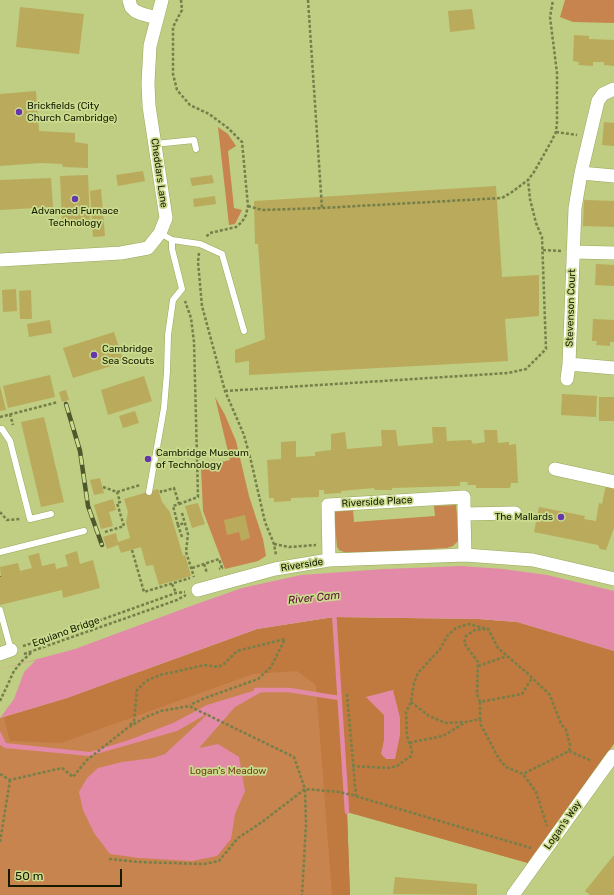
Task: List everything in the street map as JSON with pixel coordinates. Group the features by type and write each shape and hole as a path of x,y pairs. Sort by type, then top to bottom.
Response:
{"street":[{"path":"129,0 130,7 135,11 157,18"},
{"name":"Cheddars Lane","path":"0,260 121,253 148,248 160,233 166,218 149,106 148,83 150,46 162,0"},
{"name":"Stevenson Court","path":"567,379 569,364 575,208 581,173 598,101 603,94 614,89"},
{"path":"581,173 614,176"},
{"path":"573,252 614,254"},
{"path":"569,364 614,368"},
{"path":"555,469 614,482"},
{"name":"Riverside Place","path":"329,560 328,505 464,497 465,555"},
{"path":"464,514 515,513"},
{"name":"Riverside","path":"198,590 275,569 329,560 465,555 533,560 614,579"},
{"name":"Logan's Way","path":"513,895 611,759"}],"lane":[{"path":"155,144 194,140 196,149"},
{"path":"160,233 172,240 200,244 222,254 244,331"},
{"path":"149,492 164,408 168,335 172,300 182,289 172,249 172,240"},
{"path":"0,429 2,429 10,441 30,519 52,514"},
{"path":"0,552 84,531"},
{"path":"0,610 5,652"}],"path":[{"path":"308,0 322,208"},
{"path":"248,206 262,210 322,208 502,198 512,192 528,180 534,172 556,132 557,73 550,17 553,0"},
{"path":"556,132 589,136"},
{"path":"225,391 508,373 526,369 546,349 542,237 536,223 530,199 528,180"},
{"path":"182,289 191,318 194,342 198,498 173,506 182,537"},
{"path":"0,417 58,402"},
{"path":"103,487 117,492 151,482"},
{"path":"174,488 179,504"},
{"path":"105,532 124,526 117,503 120,502 117,492"},
{"path":"0,512 8,520"},
{"path":"132,550 144,592 195,577 186,552 188,534 182,513"},
{"path":"178,525 185,523"},
{"path":"274,544 289,547 328,544"},
{"path":"192,568 219,559 222,568 215,570"},
{"path":"202,575 207,573 204,564"},
{"path":"172,584 176,593"},
{"path":"5,652 70,631 176,593 198,590"},
{"name":"Equiano Bridge","path":"0,701 14,671 34,650 177,600 198,590"},
{"path":"352,766 388,768 397,766 411,756 412,751 407,736 406,712 412,702 414,683 418,673 440,650 448,635 456,628 468,624 488,629 498,648 550,695 561,724 566,730 570,745 569,751"},
{"path":"488,629 475,630 466,636 464,643 478,662 477,694 480,702 481,725 499,759 506,767 523,774 536,792 548,829"},
{"path":"0,774 10,780 62,768 72,777 88,760 134,721 137,690 146,681 160,675 205,665 218,667 224,664 237,651 285,639 271,667 258,679 205,698 189,706 161,711 126,729"},
{"path":"478,666 507,656"},
{"path":"480,702 522,694 532,678"},
{"path":"347,694 352,766 356,796"},
{"path":"412,702 429,716 446,723 466,722 480,719"},
{"path":"189,706 294,757 305,789 306,825 302,895"},
{"path":"410,744 412,742 443,736 466,722"},
{"path":"523,774 569,751 611,759"},
{"path":"0,842 10,780"},
{"path":"109,859 138,862 204,864 219,861 238,838 262,822 305,789 339,792 356,796 544,852"}],"green space":[{"path":"565,0 614,0 614,23 573,22 560,17"},
{"path":"218,127 228,134 236,146 228,151 234,208 242,210 235,224 229,225"},
{"path":"215,397 225,415 236,441 249,496 263,539 266,556 258,561 225,569 203,511 201,467 230,460"},
{"path":"456,505 459,537 458,541 453,546 447,548 349,554 339,550 337,547 334,512 353,510 354,522 435,516 434,506"},
{"name":"Logan's Meadow","path":"517,622 614,651 614,744 528,863 347,812 350,895 0,895 0,718 67,698 138,672"}],"shaded area":[{"path":"334,617 478,619 517,622 614,651 614,743 528,863 347,812 350,895 332,895 316,685 297,671 253,674 61,743 10,741 4,717 67,698 257,629","holes":["393,690 400,718 400,735 382,754 384,740 384,715 366,697"]}],"water":[{"name":"River Cam","path":"462,566 503,569 547,575 614,591 614,651 517,622 478,619 334,617 257,629 67,698 0,718 0,669 75,649 242,588 301,575 384,569"},
{"path":"256,690 265,690 235,707 199,748 218,744 239,757 245,791 235,814 231,839 217,856 192,861 139,858 110,854 94,833 83,810 79,792 87,778 98,768 122,762 153,758 165,754 210,712 177,731 89,756 5,748 0,745 0,731 6,743 90,752 129,740 173,723 207,705"},
{"path":"393,690 400,718 400,735 395,759 386,759 381,754 384,740 384,715 366,697"}],"pier":[{"path":"36,660 24,672 14,699 0,718 0,669"}],"building":[{"path":"20,7 84,14 79,54 16,47"},
{"path":"472,9 475,29 450,32 448,11"},
{"path":"574,35 589,36 589,39 614,40 614,66 604,65 604,62 593,62 593,66 578,65 579,62 573,61"},
{"name":"Brickfields (City Church Cambridge)","path":"36,91 39,131 75,133 75,142 88,144 88,168 63,167 62,164 41,163 0,166 0,94"},
{"path":"604,122 614,123 614,146 602,145"},
{"path":"143,171 145,181 118,186 116,175"},
{"name":"Advanced Furnace Technology","path":"88,175 90,221 62,222 60,176"},
{"path":"212,175 214,183 192,186 190,178"},
{"path":"51,178 53,207 0,210 0,180"},
{"path":"496,186 502,277 539,275 539,316 505,319 508,361 249,375 249,361 235,363 235,350 265,339 258,244 255,244 254,201"},
{"path":"101,189 105,236 93,237 90,191"},
{"path":"215,196 216,204 194,207 193,199"},
{"path":"584,200 614,201 614,227 583,226"},
{"path":"596,264 614,265 614,286 595,285"},
{"path":"16,289 17,311 3,312 2,290"},
{"path":"31,290 32,319 20,319 19,291"},
{"path":"593,319 614,320 614,342 610,342 610,346 596,345 597,341 592,341"},
{"path":"50,320 52,333 29,337 27,324"},
{"name":"Cambridge Sea Scouts","path":"114,332 124,362 73,378 63,348"},
{"path":"50,375 55,397 8,408 3,386"},
{"path":"144,376 152,401 108,415 101,390"},
{"path":"0,386 6,410 0,411"},
{"path":"66,390 69,400 62,402 59,392"},
{"path":"562,394 597,396 596,417 561,415"},
{"path":"599,397 614,397 614,421 599,421"},
{"path":"135,411 139,423 123,428 119,416"},
{"path":"44,417 64,502 41,507 21,422"},
{"path":"432,427 446,427 447,441 471,440 473,444 485,442 484,430 497,430 498,443 509,442 509,445 516,444 518,483 511,483 510,488 476,488 476,485 467,485 468,482 460,482 460,486 392,488 392,490 375,490 374,488 324,494 324,490 319,490 319,497 291,498 291,501 274,502 274,498 269,498 267,460 281,459 281,442 296,441 296,457 315,456 315,452 331,450 331,434 345,432 347,449 382,446 381,430 396,430 398,446 433,443"},
{"path":"100,478 104,493 94,495 90,480"},
{"name":"The Mallards","path":"606,485 614,487 614,528 606,550 600,549 598,545 534,532 539,507 585,516 584,519 596,521 599,503 602,504"},
{"path":"158,489 162,502 170,512 183,556 185,555 191,576 159,585 153,565 146,566 141,547 121,553 118,545 107,549 103,537 116,533 118,542 130,538 126,522 128,512 124,499"},
{"path":"113,499 116,510 109,512 113,526 101,529 94,505"},
{"path":"198,503 205,524 192,528 185,506"},
{"path":"245,515 250,538 241,541 239,532 227,535 224,520"},
{"path":"77,551 80,564 93,560 100,588 63,598 62,590 0,605 0,567 18,563 20,571 32,568 28,556 39,553 42,566 55,563 56,569 68,566 65,555"},
{"path":"614,855 614,895 590,895 585,891"},
{"path":"395,877 477,884 477,895 393,894"}],"waterway":[{"path":"334,612 347,812"},
{"path":"256,690 289,690 339,698"}],"railway":[{"path":"66,404 80,451 88,506 102,545"}],"place":[{"name":"Brickfields (City Church Cambridge)","path":"19,112"},
{"name":"Advanced Furnace Technology","path":"75,199"},
{"name":"Cambridge Sea Scouts","path":"94,355"},
{"name":"Cambridge Museum of Technology","path":"148,459"},
{"name":"The Mallards","path":"561,517"}]}
